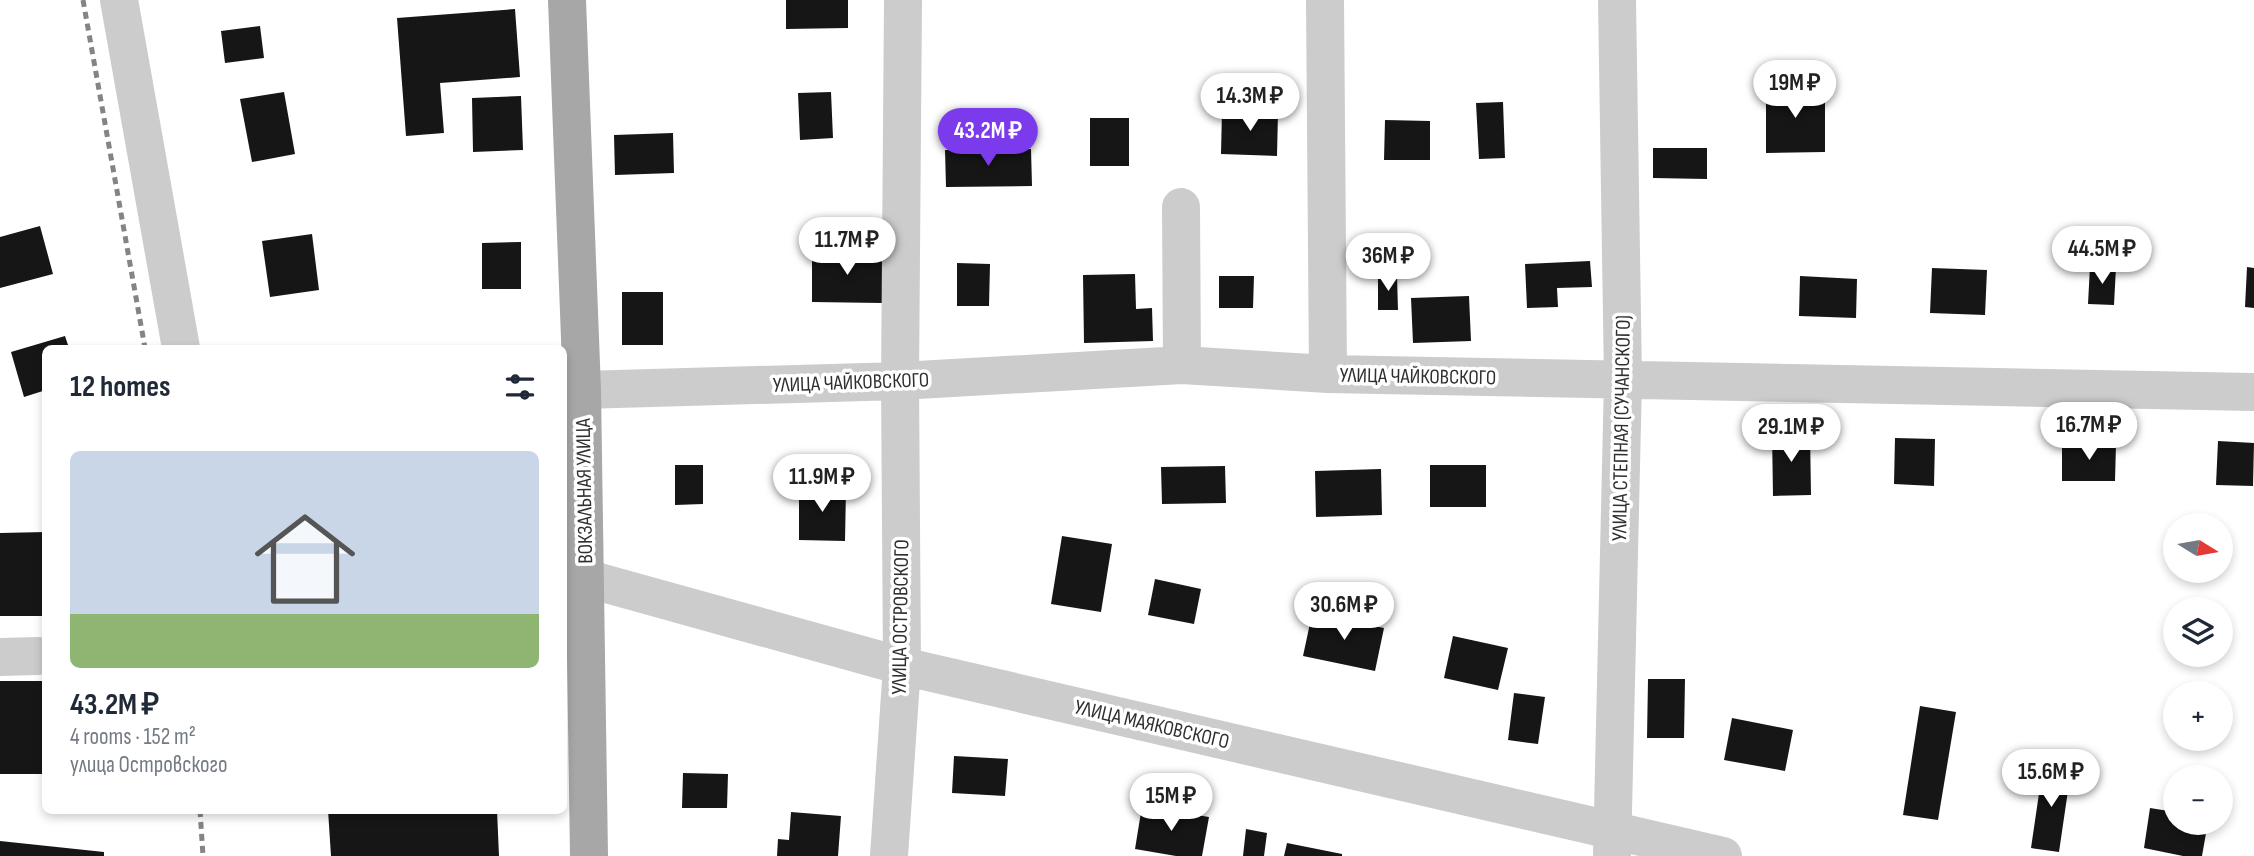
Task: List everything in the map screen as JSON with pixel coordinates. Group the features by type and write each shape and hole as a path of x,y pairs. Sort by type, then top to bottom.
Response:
{"main road":[{"name":"ВОКЗАЛЬНАЯ УЛИЦА","path":"567,0 582,390 574,518 585,578 589,856"}],"street":[{"path":"119,0 180,345"},
{"name":"УЛИЦА ОСТРОВСКОГО","path":"889,856 902,666 900,381 903,0"},
{"path":"1325,0 1328,374"},
{"name":"УЛИЦА СТЕПНАЯ (СУЧАНСКОГО)","path":"1613,843 1623,380 1617,0"},
{"path":"1181,207 1182,365"},
{"name":"УЛИЦА ЧАЙКОВСКОГО","path":"582,390 900,381 1182,365 1328,374 2254,392"},
{"name":"УЛИЦА МАЯКОВСКОГО","path":"585,578 902,666 1613,843 1723,856"},
{"path":"0,657 38,656"}],"building":[{"path":"786,0 848,0 848,28 786,29"},
{"path":"515,9 520,77 440,83 444,133 406,136 397,18"},
{"path":"260,26 264,58 225,63 221,31"},
{"path":"1766,88 1825,88 1825,152 1766,153"},
{"path":"284,92 295,154 252,162 240,99"},
{"path":"831,92 833,138 800,140 798,93"},
{"path":"521,96 523,150 473,152 472,98"},
{"path":"1503,102 1505,158 1479,159 1476,103"},
{"path":"1222,110 1278,112 1277,156 1221,154"},
{"path":"1090,118 1129,118 1129,166 1090,166"},
{"path":"1385,120 1430,121 1430,160 1384,160"},
{"path":"673,133 674,173 615,175 614,135"},
{"path":"1653,148 1707,148 1707,179 1653,178"},
{"path":"1031,149 1032,186 946,187 945,150"},
{"path":"40,226 53,274 0,288 0,237"},
{"path":"312,234 319,290 270,297 262,241"},
{"path":"521,242 521,289 482,289 482,243"},
{"path":"812,252 882,252 882,303 812,302"},
{"path":"1590,261 1592,287 1557,288 1558,307 1527,308 1525,264"},
{"path":"957,263 990,264 989,306 957,306"},
{"path":"2090,266 2116,267 2114,305 2088,304"},
{"path":"2247,267 2254,268 2254,308 2245,307"},
{"path":"1932,268 1987,270 1985,315 1930,313"},
{"path":"1135,274 1136,309 1152,308 1153,341 1084,343 1083,275"},
{"path":"1219,276 1254,276 1253,308 1219,308"},
{"path":"1378,276 1397,276 1398,310 1378,310"},
{"path":"1800,276 1857,279 1856,318 1799,316"},
{"path":"622,292 663,292 663,345 622,345"},
{"path":"1469,296 1471,341 1413,343 1411,298"},
{"path":"65,336 68,345 42,345 42,391 24,397 11,352"},
{"path":"1772,432 1810,432 1811,495 1773,496"},
{"path":"1895,438 1935,439 1934,486 1894,484"},
{"path":"2218,441 2254,443 2253,486 2216,485"},
{"path":"2062,444 2116,444 2115,481 2062,481"},
{"path":"675,465 703,465 703,504 675,505"},
{"path":"1430,465 1486,465 1486,507 1430,507"},
{"path":"1225,466 1226,503 1162,504 1161,467"},
{"path":"1381,469 1382,515 1316,517 1315,471"},
{"path":"799,488 846,489 845,541 799,540"},
{"path":"42,532 42,616 0,616 0,533"},
{"path":"1062,536 1112,544 1101,612 1051,604"},
{"path":"1155,579 1201,589 1194,624 1148,615"},
{"path":"1312,614 1384,628 1375,671 1303,656"},
{"path":"1453,636 1508,648 1498,690 1444,678"},
{"path":"1648,679 1685,679 1684,738 1647,738"},
{"path":"0,681 42,681 42,774 0,774"},
{"path":"1514,693 1545,697 1538,744 1508,740"},
{"path":"1920,706 1956,712 1938,820 1903,815"},
{"path":"1732,718 1793,730 1785,771 1724,760"},
{"path":"954,756 1008,759 1005,796 952,793"},
{"path":"2043,766 2071,770 2059,852 2031,848"},
{"path":"683,773 728,774 727,808 682,808"},
{"path":"1142,806 1209,817 1202,856 1176,856 1135,849"},
{"path":"2150,808 2163,810 2163,835 2206,835 2202,856 2183,856 2144,848"},
{"path":"791,812 841,816 838,856 777,856 778,839 789,840"},
{"path":"328,814 497,814 499,856 331,856"},
{"path":"1246,829 1267,833 1264,856 1243,856"},
{"path":"0,841 104,852 104,856 0,856"},
{"path":"1287,843 1342,854 1342,856 1284,856"}],"railway":[{"path":"83,0 144,345"},
{"path":"200,814 203,856"}]}
